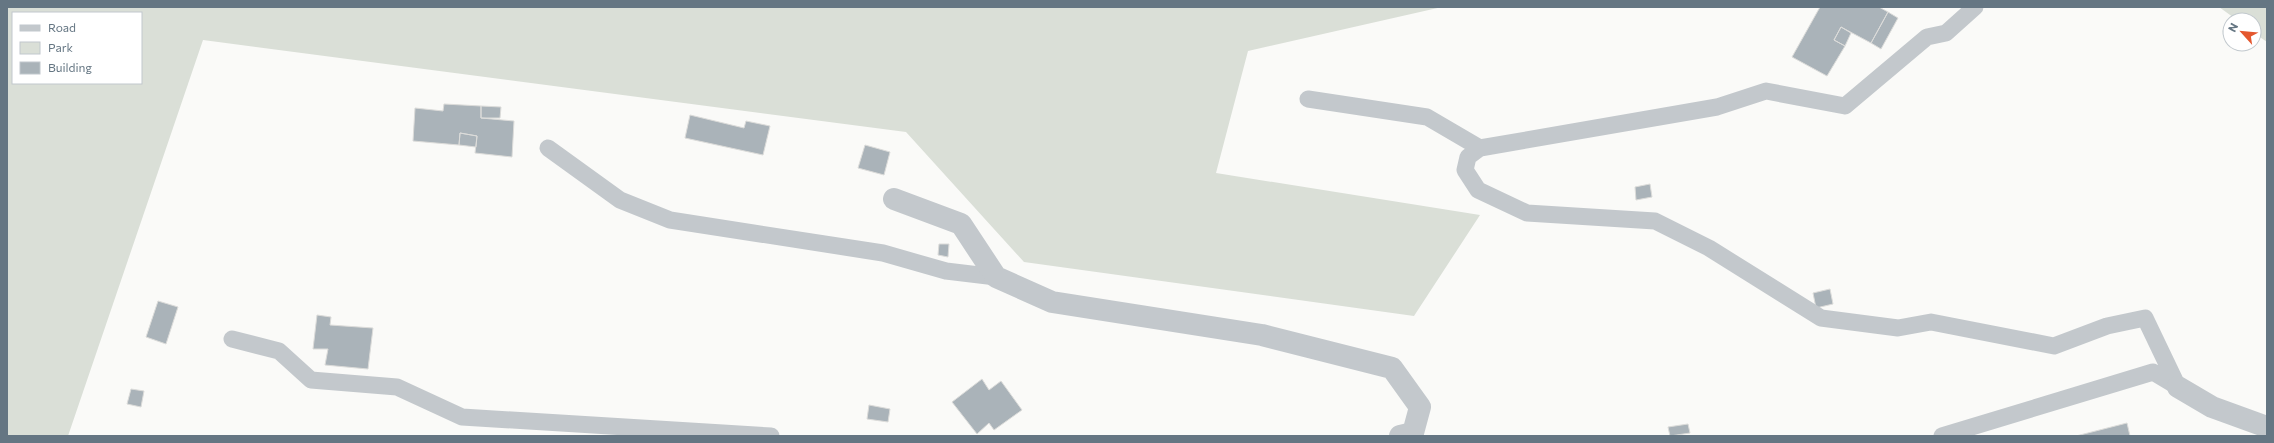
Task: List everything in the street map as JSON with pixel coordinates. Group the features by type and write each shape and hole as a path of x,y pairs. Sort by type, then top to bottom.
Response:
{"street":[{"path":"894,199 961,224 996,277 1052,302 1262,335 1392,368 1420,407 1413,433 1400,436"},
{"path":"2178,387 2212,407 2267,427"}],"lane":[{"path":"1975,7 1946,33 1927,37 1845,106 1766,91 1717,107 1480,148 1468,157 1465,170 1478,190 1527,213 1655,220 1709,248 1821,318 1898,328 1930,322 2054,346 2107,326 2145,318 2178,387"},
{"path":"1308,99 1427,117 1480,148"},
{"path":"548,148 620,200 670,220 883,252 946,271 996,277"},
{"path":"232,339 279,351 311,380 397,387 462,417 771,436"},
{"path":"1942,436 2153,372 2178,387"}],"green space":[{"path":"7,7 1442,7 1248,51 1216,173 1480,215 1414,316 1024,262 906,132 203,40 68,436 7,436"},
{"path":"2219,7 2267,7 2267,42 2262,39 2262,12 2226,12"}],"building":[{"path":"1820,7 1879,7 1888,12 1871,43 1841,27 1834,40 1845,46 1827,76 1792,57"},
{"path":"1888,12 1898,18 1881,49 1871,43"},
{"path":"1841,27 1851,33 1845,46 1834,40"},
{"path":"444,104 481,106 481,118 514,121 512,157 475,153 477,136 460,133 459,145 413,141 415,108 443,111"},
{"path":"481,106 501,107 500,118 481,118"},
{"path":"690,115 744,128 746,121 770,126 763,155 685,138"},
{"path":"460,133 477,136 476,147 459,145"},
{"path":"865,145 890,152 884,175 858,168"},
{"path":"1650,184 1652,197 1636,200 1635,187"},
{"path":"939,244 949,244 948,257 938,255"},
{"path":"1830,289 1833,304 1816,308 1813,293"},
{"path":"158,301 178,307 166,344 146,337"},
{"path":"317,315 331,317 330,325 373,328 368,369 325,365 328,349 313,349"},
{"path":"982,379 989,390 1001,381 1022,410 994,430 989,423 977,434 952,402"},
{"path":"131,389 144,391 141,407 127,404"},
{"path":"869,405 890,409 888,422 867,419"},
{"path":"2127,423 2130,436 2076,436"},
{"path":"1688,424 1690,433 1670,436 1668,427"}]}
